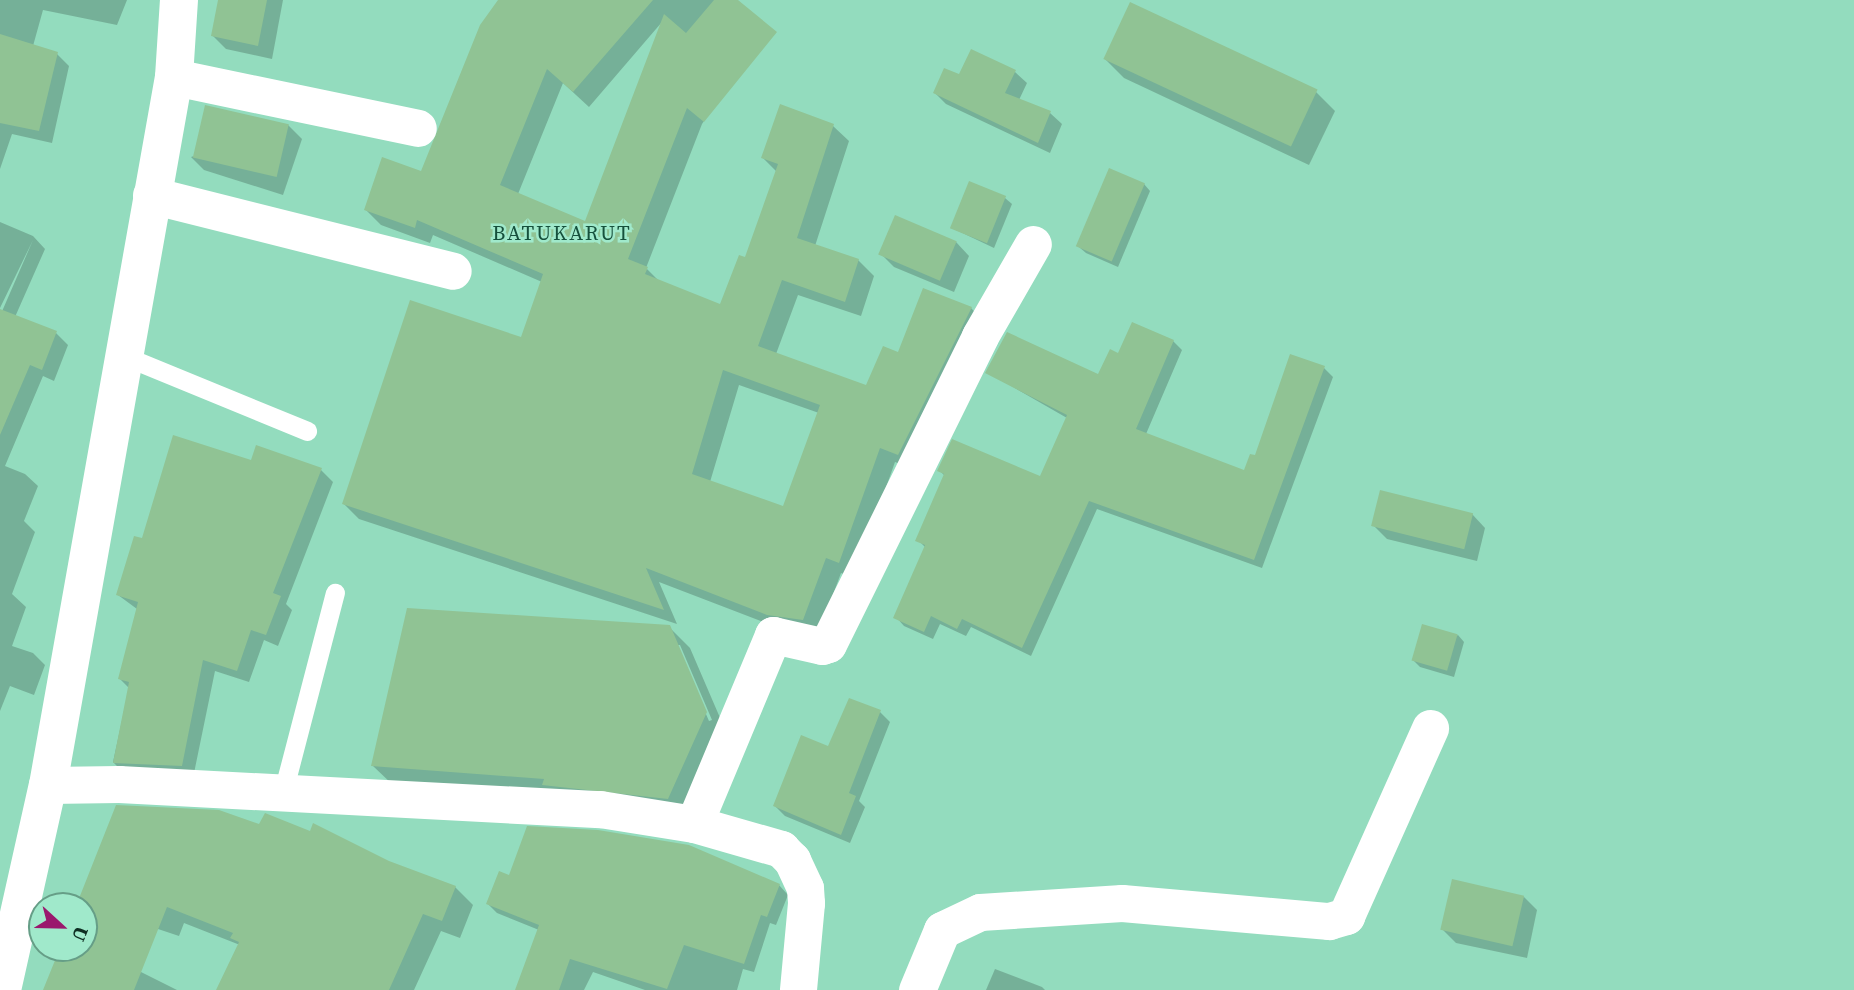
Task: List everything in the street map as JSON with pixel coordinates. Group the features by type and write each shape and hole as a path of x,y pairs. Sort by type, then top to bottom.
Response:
{"street":[{"path":"2,990 48,785 122,355 174,77 179,0"},
{"path":"174,77 418,128"},
{"path":"151,195 453,271"},
{"path":"694,824 773,635 822,646 828,644 980,336 1033,244"},
{"path":"917,990 942,930 980,912 1122,903 1329,921 1346,916 1430,728"},
{"path":"48,785 283,792 600,809 694,824 781,849 792,860 805,888 806,903 798,990"}],"lane":[{"path":"122,355 307,431"},
{"path":"283,792 335,593"}],"building":[{"path":"218,0 267,0 258,46 211,36"},
{"path":"498,0 653,0 573,92 547,69 500,185 585,221 664,14 686,33 714,0 738,0 777,32 704,122 687,108 628,259 648,267 645,274 720,304 739,255 745,257 778,164 761,158 780,104 834,124 797,238 859,259 845,302 782,280 758,346 866,385 883,346 898,352 923,288 972,307 898,455 880,448 839,563 826,558 803,620 767,615 646,568 664,610 342,504 410,300 521,337 543,274 417,220 415,228 364,210 382,157 421,171 480,25","holes":["723,370 820,405 783,506 692,474"]},
{"path":"1130,2 1318,89 1291,147 1103,59"},
{"path":"0,34 58,52 39,131 0,123"},
{"path":"971,49 1016,70 1005,93 1051,111 1038,143 933,93 944,68 959,74"},
{"path":"205,105 289,124 277,177 193,158"},
{"path":"1109,168 1145,183 1112,261 1076,246"},
{"path":"969,181 1006,196 987,243 950,228"},
{"path":"895,215 957,241 940,281 878,255"},
{"path":"0,309 57,331 42,370 30,365 0,435"},
{"path":"1132,322 1174,340 1136,429 1244,470 1250,454 1255,455 1290,354 1325,366 1254,560 1089,501 1022,648 962,619 957,629 931,616 924,632 893,618 925,545 915,541 944,474 937,471 952,439 1040,476 1067,415 985,373 1007,332 1098,374 1110,349 1118,353"},
{"path":"173,435 251,460 256,445 322,468 273,593 281,596 266,635 251,630 237,671 203,660 182,766 113,763 129,682 118,679 138,602 116,595 134,536 142,538"},
{"path":"1380,490 1473,513 1464,549 1371,526"},
{"path":"407,608 670,625 707,712 668,799 542,785 544,779 371,766"},
{"path":"1422,624 1458,634 1447,671 1412,661"},
{"path":"849,698 881,710 849,793 856,796 841,835 773,806 801,735 828,746"},
{"path":"116,805 219,810 259,824 265,813 310,831 313,823 389,861 456,886 442,921 423,914 389,990 216,990 239,942 230,938 233,933 167,907 134,990 43,990 54,962 98,962 98,892 82,892"},
{"path":"527,826 598,830 689,845 780,884 767,917 761,915 744,964 684,945 667,989 570,959 559,990 515,990 539,925 486,904 499,871 509,875"},
{"path":"1452,879 1524,896 1512,946 1440,930"}],"district":[{"name":"BATUKARUT","path":"562,233"}]}
